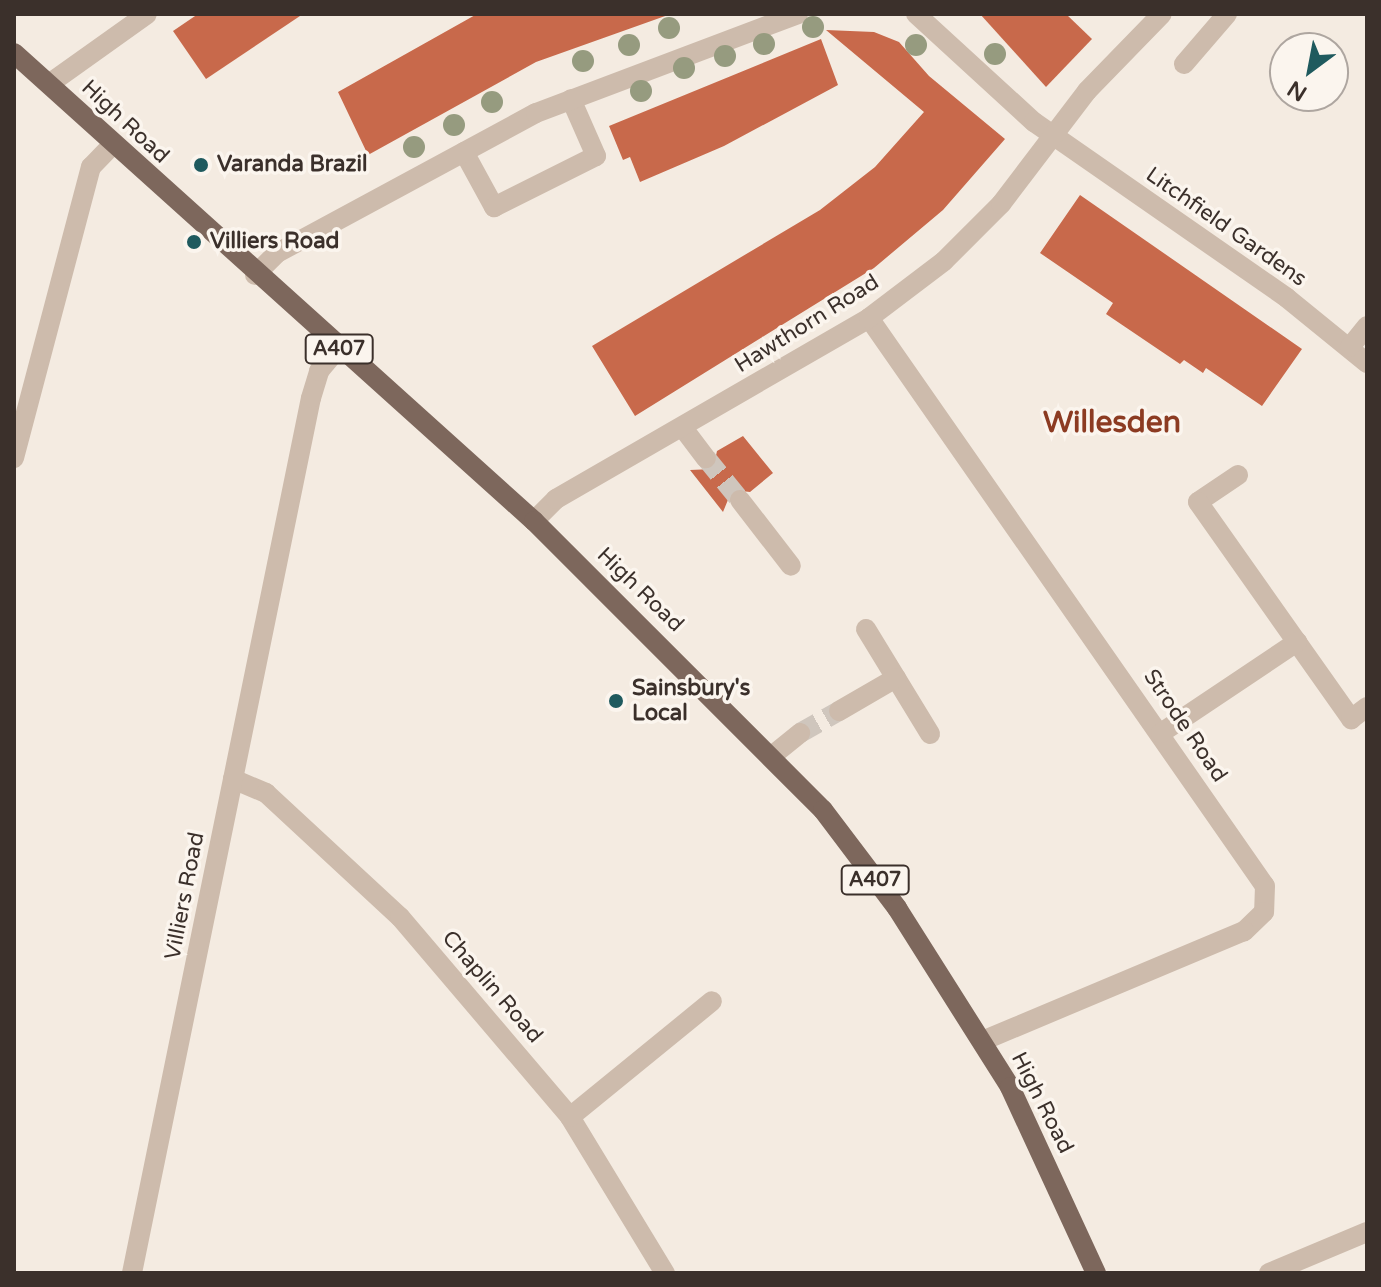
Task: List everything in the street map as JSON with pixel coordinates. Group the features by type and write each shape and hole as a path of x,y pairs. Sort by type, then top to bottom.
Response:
{"main road":[{"name":"High Road","path":"14,53 255,275 534,521 773,755 897,908 982,1041 1096,1273"}],"street":[{"path":"49,84 147,14"},
{"path":"255,275 277,253 464,152 571,99 798,14"},
{"name":"Litchfield Gardens","path":"916,14 1053,136 1350,347 1367,363"},
{"name":"Hawthorn Road","path":"534,521 556,499 869,318 980,228 1053,136 1162,14"},
{"path":"1184,64 1223,15"},
{"path":"464,152 494,207 596,156 571,99"},
{"path":"14,458 91,167 113,144"},
{"name":"Strode Road","path":"869,318 1265,886 1264,912 1244,931 982,1041"},
{"path":"1350,347 1367,326"},
{"name":"Villiers Road","path":"132,1273 311,398 319,371 338,348"},
{"path":"683,428 706,458"},
{"path":"1238,475 1198,502 1351,719 1367,707"},
{"path":"740,500 791,566"},
{"path":"866,629 930,734"},
{"path":"1161,733 1297,642"},
{"path":"839,711 896,678"},
{"path":"773,755 800,733"},
{"name":"Chaplin Road","path":"233,779 266,793 400,917 570,1117 665,1273"},
{"path":"570,1117 712,1001"},
{"path":"1269,1273 1367,1232"}],"building":[{"path":"198,14 303,14 206,79 173,31"},
{"path":"477,14 668,15 536,62 368,155 338,92"},
{"path":"980,14 1066,14 1092,39 1046,87"},
{"path":"826,30 874,32 899,42 929,76 1005,139 943,210 874,268 635,416 592,346 820,210 875,167 924,112"},
{"path":"821,39 838,85 724,146 640,182 630,157 623,160 609,126"},
{"path":"1080,195 1302,349 1262,406 1206,368 1203,373 1184,360 1180,364 1106,314 1113,303 1040,253"},
{"path":"743,436 773,473 750,492 732,490 723,512 690,470 713,469 717,451"}],"tunnel":[{"path":"706,458 740,500"},
{"path":"800,733 839,711"}],"place":[{"name":"Varanda Brazil","path":"201,165"},
{"name":"Villiers Road","path":"194,242"},
{"name":"Sainsbury's Local","path":"616,701"}],"district":[{"name":"Willesden","path":"1112,423"}]}
